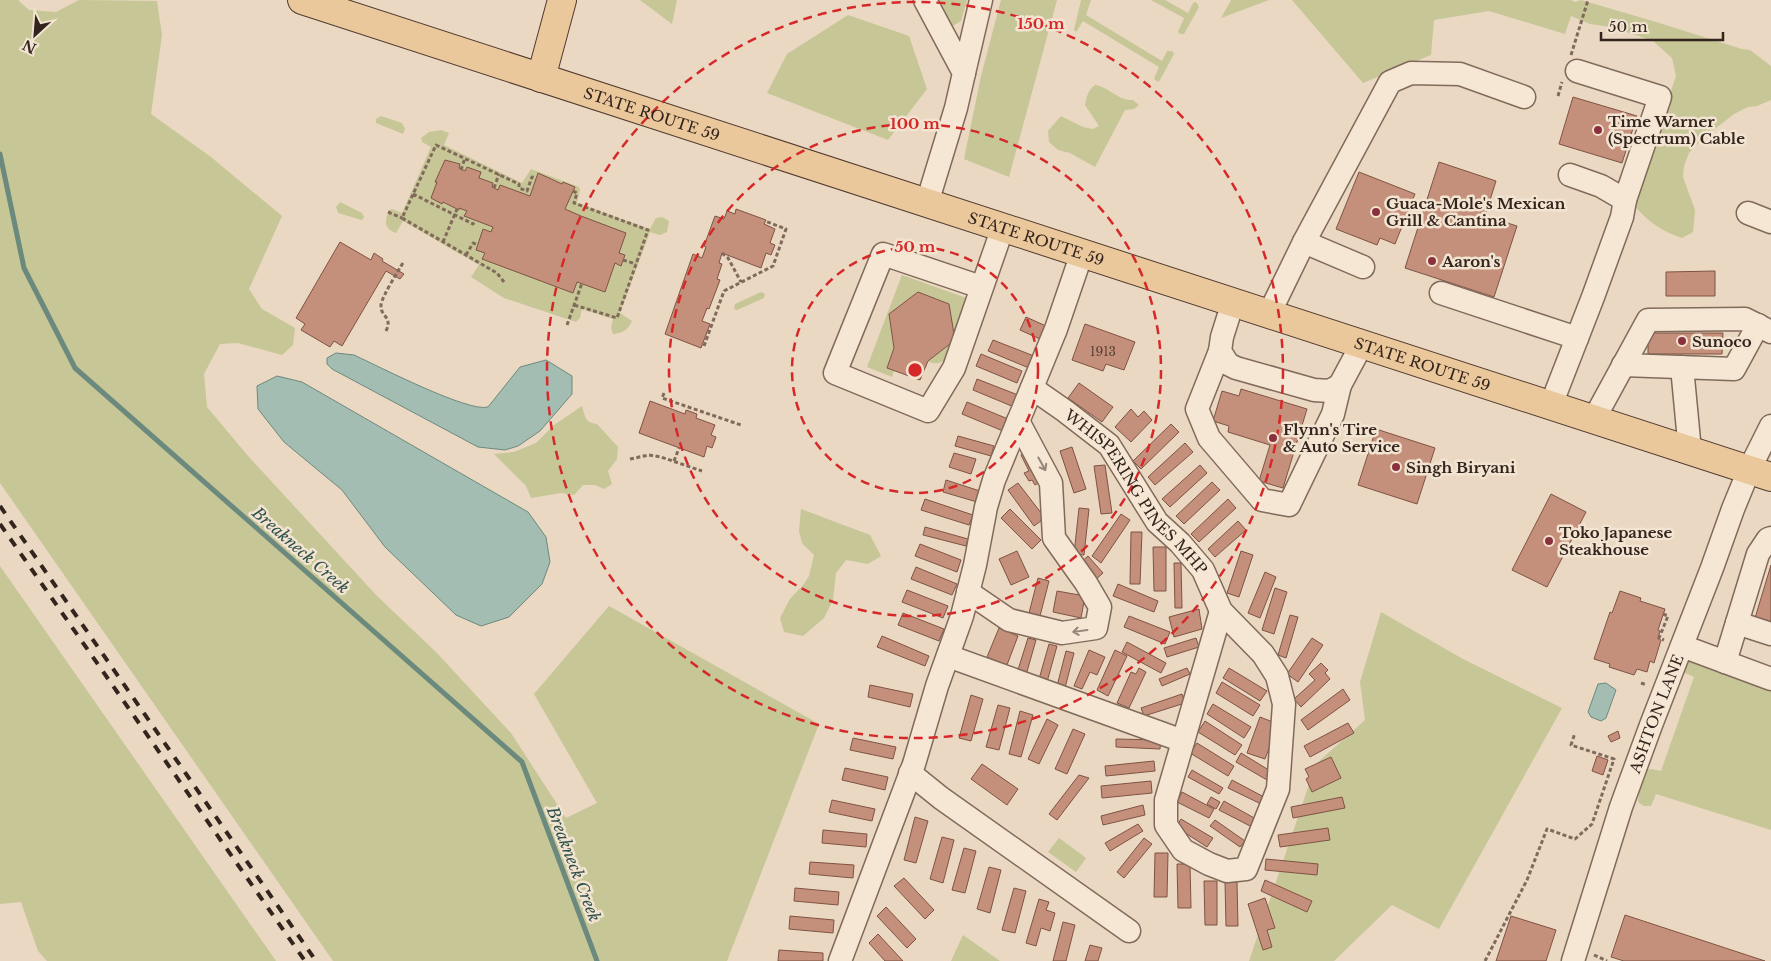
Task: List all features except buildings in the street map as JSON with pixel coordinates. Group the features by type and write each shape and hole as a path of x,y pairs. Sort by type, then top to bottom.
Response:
{"main road":[{"name":"STATE ROUTE 59","path":"302,0 1760,473"},
{"path":"541,78 562,0"}],"street":[{"path":"924,0 964,73"},
{"path":"927,203 956,108 981,0"},
{"path":"1551,405 1622,217 1625,200 1660,97 1570,70"},
{"path":"1269,314 1304,242 1390,82 1411,73 1460,74 1524,96"},
{"path":"1570,175 1601,186 1625,200"},
{"path":"1748,213 1771,222"},
{"path":"981,287 883,254 835,373 928,411 954,368 1002,228"},
{"path":"1304,242 1363,267"},
{"path":"840,961 910,773 962,616 994,480 1056,329 1082,253"},
{"path":"1441,293 1577,338"},
{"path":"1233,302 1220,351 1197,409 1209,438 1262,500 1289,505 1333,414 1340,385 1362,344"},
{"path":"1594,419 1623,365 1648,320 1745,319 1764,329 1734,369 1623,365"},
{"path":"1220,351 1228,364 1260,376 1314,390 1330,391 1340,385"},
{"path":"1682,367 1690,451"},
{"name":"WHISPERING PINES MHP","path":"1032,388 1109,446 1157,522 1180,542 1203,570 1221,611 1263,654 1277,676 1284,704 1278,789 1246,869 1227,871 1182,850 1166,825 1166,800 1221,611"},
{"path":"968,592 1009,620 1062,633 1096,628 1100,607 1086,583 1054,538 1052,483 1018,422"},
{"name":"ASHTON LANE","path":"1574,961 1621,807 1682,646 1760,473 1771,426"},
{"path":"1725,662 1758,554 1768,539 1771,538"},
{"path":"1737,623 1771,634"},
{"path":"1682,646 1771,678"},
{"path":"948,656 1184,741"},
{"path":"910,773 941,798 1128,931"}],"path":[{"path":"1558,96 1570,70 1588,0"},
{"path":"402,218 436,145 519,184 519,188 527,191 532,177 536,178"},
{"path":"461,170 465,158"},
{"path":"494,188 499,174"},
{"path":"573,192 578,193 574,203 648,230 617,318 574,305"},
{"path":"413,194 473,224 474,221"},
{"path":"443,242 457,209"},
{"path":"388,212 402,218 497,273 504,282"},
{"path":"704,346 724,292 773,266 786,229 765,221"},
{"path":"466,255 473,243 478,245"},
{"path":"722,253 728,258 741,282"},
{"path":"623,260 636,264"},
{"path":"386,331 388,319 382,311 382,302 404,261"},
{"path":"567,325 582,284"},
{"path":"664,393 662,398 692,410 741,425"},
{"path":"674,461 679,448"},
{"path":"630,459 649,455 661,457 702,471"},
{"path":"1485,961 1527,880 1547,829 1575,839 1592,824 1614,759 1571,745 1575,733"}],"green space":[{"path":"0,0 18,0 29,10 56,12 79,0 157,1 162,35 151,114 211,157 282,216 249,289 262,309 295,328 293,345 282,355 238,343 220,344 204,374 207,407 248,456 377,596 436,652 511,733 566,818 597,803 534,694 609,606 819,724 727,961 333,961 0,483"},
{"path":"640,0 677,0 672,24"},
{"path":"937,0 967,0 961,21 951,27"},
{"path":"1001,0 1057,0 1009,177 964,159 981,76"},
{"path":"1081,0 1091,0 1086,15 1162,61 1167,51 1172,51 1174,54 1158,82 1154,79 1159,67 1083,21 1076,32 1074,30"},
{"path":"1151,0 1165,0 1188,13 1193,3 1196,2 1199,7 1184,34 1180,34 1178,32 1184,18"},
{"path":"1231,0 1269,0 1221,18"},
{"path":"1292,0 1571,0 1575,2 1581,0 1750,50 1771,66 1771,100 1757,106 1748,107 1734,114 1702,139 1689,153 1684,166 1683,177 1695,210 1693,232 1682,238 1655,225 1633,204 1676,76 1672,58 1653,41 1612,27 1590,24 1571,16 1565,34 1489,11 1434,20 1431,55 1363,83"},
{"path":"848,15 909,36 927,89 888,140 767,93 787,54"},
{"path":"1095,85 1128,100 1133,100 1139,105 1134,109 1125,110 1095,167 1070,153 1058,150 1049,142 1048,131 1061,116 1083,127 1093,129 1099,126 1085,105 1089,91"},
{"path":"381,116 402,123 405,129 403,134 376,123 376,119"},
{"path":"441,130 449,133 444,145 522,183 531,169 579,187 577,203 650,229 656,218 662,217 669,221 667,232 660,235 650,232 620,313 632,321 627,329 613,334 611,328 613,319 582,309 580,318 576,322 504,298 471,277 479,265 403,221 396,233 389,229 386,221 389,210 392,209 402,213 431,147 422,142 421,138 429,132"},
{"path":"340,202 362,213 364,217 362,220 338,213 336,207"},
{"path":"902,275 972,300 949,357 937,363 928,361 955,340 949,304 918,292 889,314 894,348 887,367 894,370 892,377 867,367"},
{"path":"761,292 765,294 764,298 737,310 734,309 735,304"},
{"path":"582,406 588,421 597,424 618,447 617,459 608,471 612,484 604,489 595,485 583,485 574,495 561,493 531,498 526,486 494,454 514,452 536,443 554,425"},
{"path":"801,509 870,535 881,556 868,564 846,560 836,573 833,600 824,618 803,636 784,632 780,618 790,599 809,576 814,555 802,543 799,531"},
{"path":"0,566 276,961 47,961 38,951 21,902 0,904"},
{"path":"1381,612 1463,659 1562,708 1439,929 1392,905 1334,961 1249,961 1316,764 1365,720 1360,682"},
{"path":"1691,657 1771,684 1771,830 1656,794 1651,806 1644,806 1638,802 1639,792 1647,770 1661,771 1694,677 1683,672 1682,666"},
{"path":"1059,838 1086,858 1076,872 1048,852"},
{"path":"963,935 1000,961 951,961"}],"shaded area":[{"path":"336,353 354,355 443,396 478,407 488,407 520,367 546,360 572,376 572,394 540,431 518,446 505,450 478,447 332,369 327,364 327,358"},
{"path":"277,376 302,382 528,512 546,537 550,562 542,584 509,617 481,626 456,615 385,547 342,490 284,442 258,409 257,386"},
{"path":"1606,683 1616,690 1606,718 1601,721 1591,717 1588,712 1598,684"}],"waterway":[{"name":"Breakneck Creek","path":"0,154 24,268 75,368 522,762 597,961"}],"railway":[{"path":"0,506 316,961"},
{"path":"0,524 305,961"}],"place":[{"name":"Time Warner (Spectrum) Cable","path":"1598,130"},
{"name":"Guaca-Mole's Mexican Grill & Cantina","path":"1376,212"},
{"name":"Aaron's","path":"1432,261"},
{"name":"Sunoco","path":"1682,341"},
{"name":"Flynn's Tire & Auto Service","path":"1273,438"},
{"name":"Singh Biryani","path":"1396,467"},
{"name":"Toko Japanese Steakhouse","path":"1549,541"}]}
